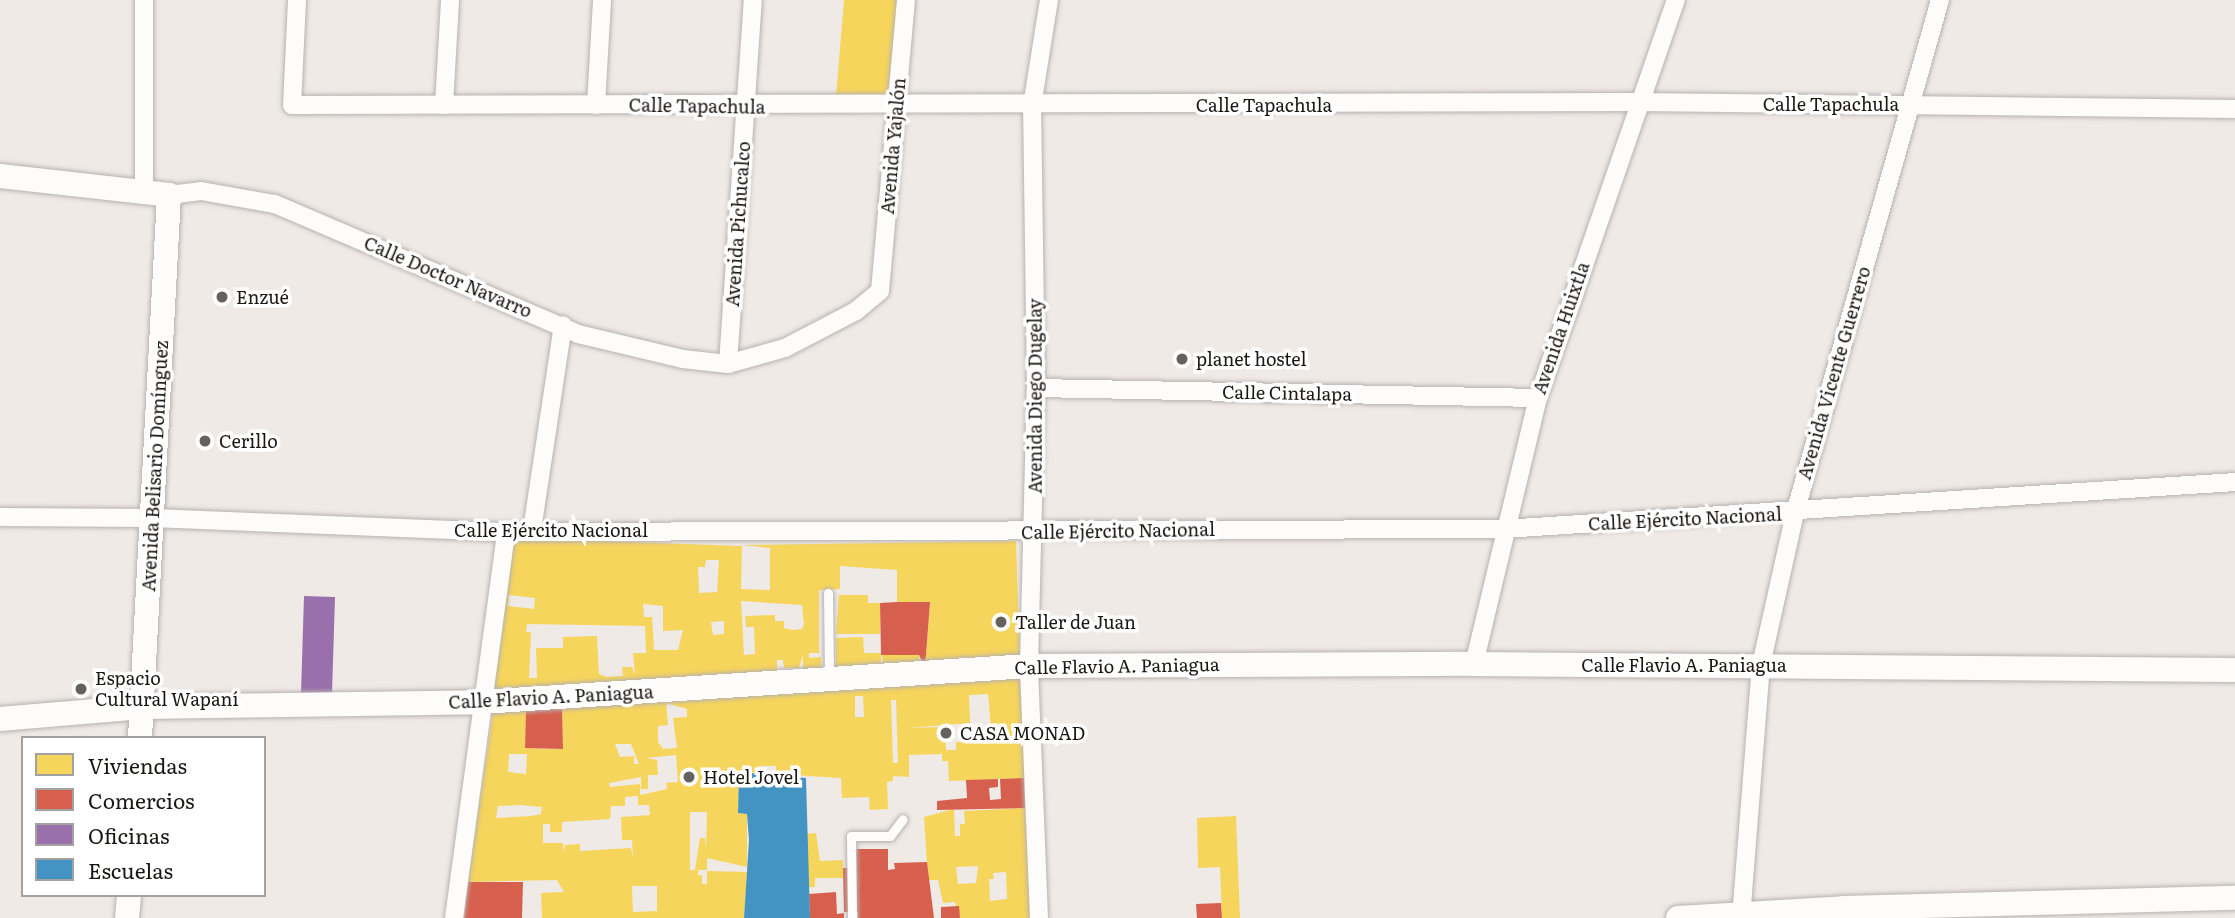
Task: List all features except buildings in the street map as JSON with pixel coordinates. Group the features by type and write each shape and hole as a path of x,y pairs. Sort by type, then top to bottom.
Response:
{"street":[{"path":"144,0 144,195"},
{"name":"Calle Tapachula","path":"297,0 292,105 897,107 1638,102 2235,109"},
{"path":"444,105 450,0"},
{"path":"596,106 602,0"},
{"name":"Avenida Pichucalco","path":"728,364 753,0"},
{"name":"Avenida Yajalón","path":"880,291 906,0"},
{"name":"Avenida Diego Dugelay","path":"1039,918 1028,666 1034,533 1036,388 1032,106 1049,0"},
{"name":"Avenida Huixtla","path":"1474,664 1503,529 1538,398 1638,102 1676,0"},
{"name":"Avenida Vicente Guerrero","path":"1741,916 1761,665 1795,513 1908,104 1940,0"},
{"name":"Calle Doctor Navarro","path":"0,176 144,195 201,191 275,204 563,325 625,347 728,364 796,343 856,311 880,291"},
{"name":"Avenida Belisario Domínguez","path":"140,736 169,195"},
{"path":"532,530 563,325"},
{"name":"Calle Cintalapa","path":"1036,388 1538,398"},
{"name":"Calle Ejército Nacional","path":"0,517 152,518 506,532 1034,533 1300,526 1503,529 1795,513 2235,482"},
{"path":"454,918 506,532"},
{"name":"Calle Flavio A. Paniagua","path":"0,719 142,708 482,702 1028,666 1474,664 2235,670"},
{"path":"127,918 129,897"},
{"path":"1678,918 1844,908 2235,898"}],"lane":[{"path":"828,593 829,680"},
{"path":"852,918 851,836 890,836 903,819"}],"place":[{"name":"Enzué","path":"222,297"},
{"name":"planet hostel","path":"1182,359"},
{"name":"Cerillo","path":"205,441"},
{"name":"Taller de Juan","path":"1001,622"},
{"name":"Espacio Cultural Wapaní","path":"81,689"},
{"name":"CASA MONAD","path":"946,733"},
{"name":"Hotel Jovel","path":"689,777"}]}
